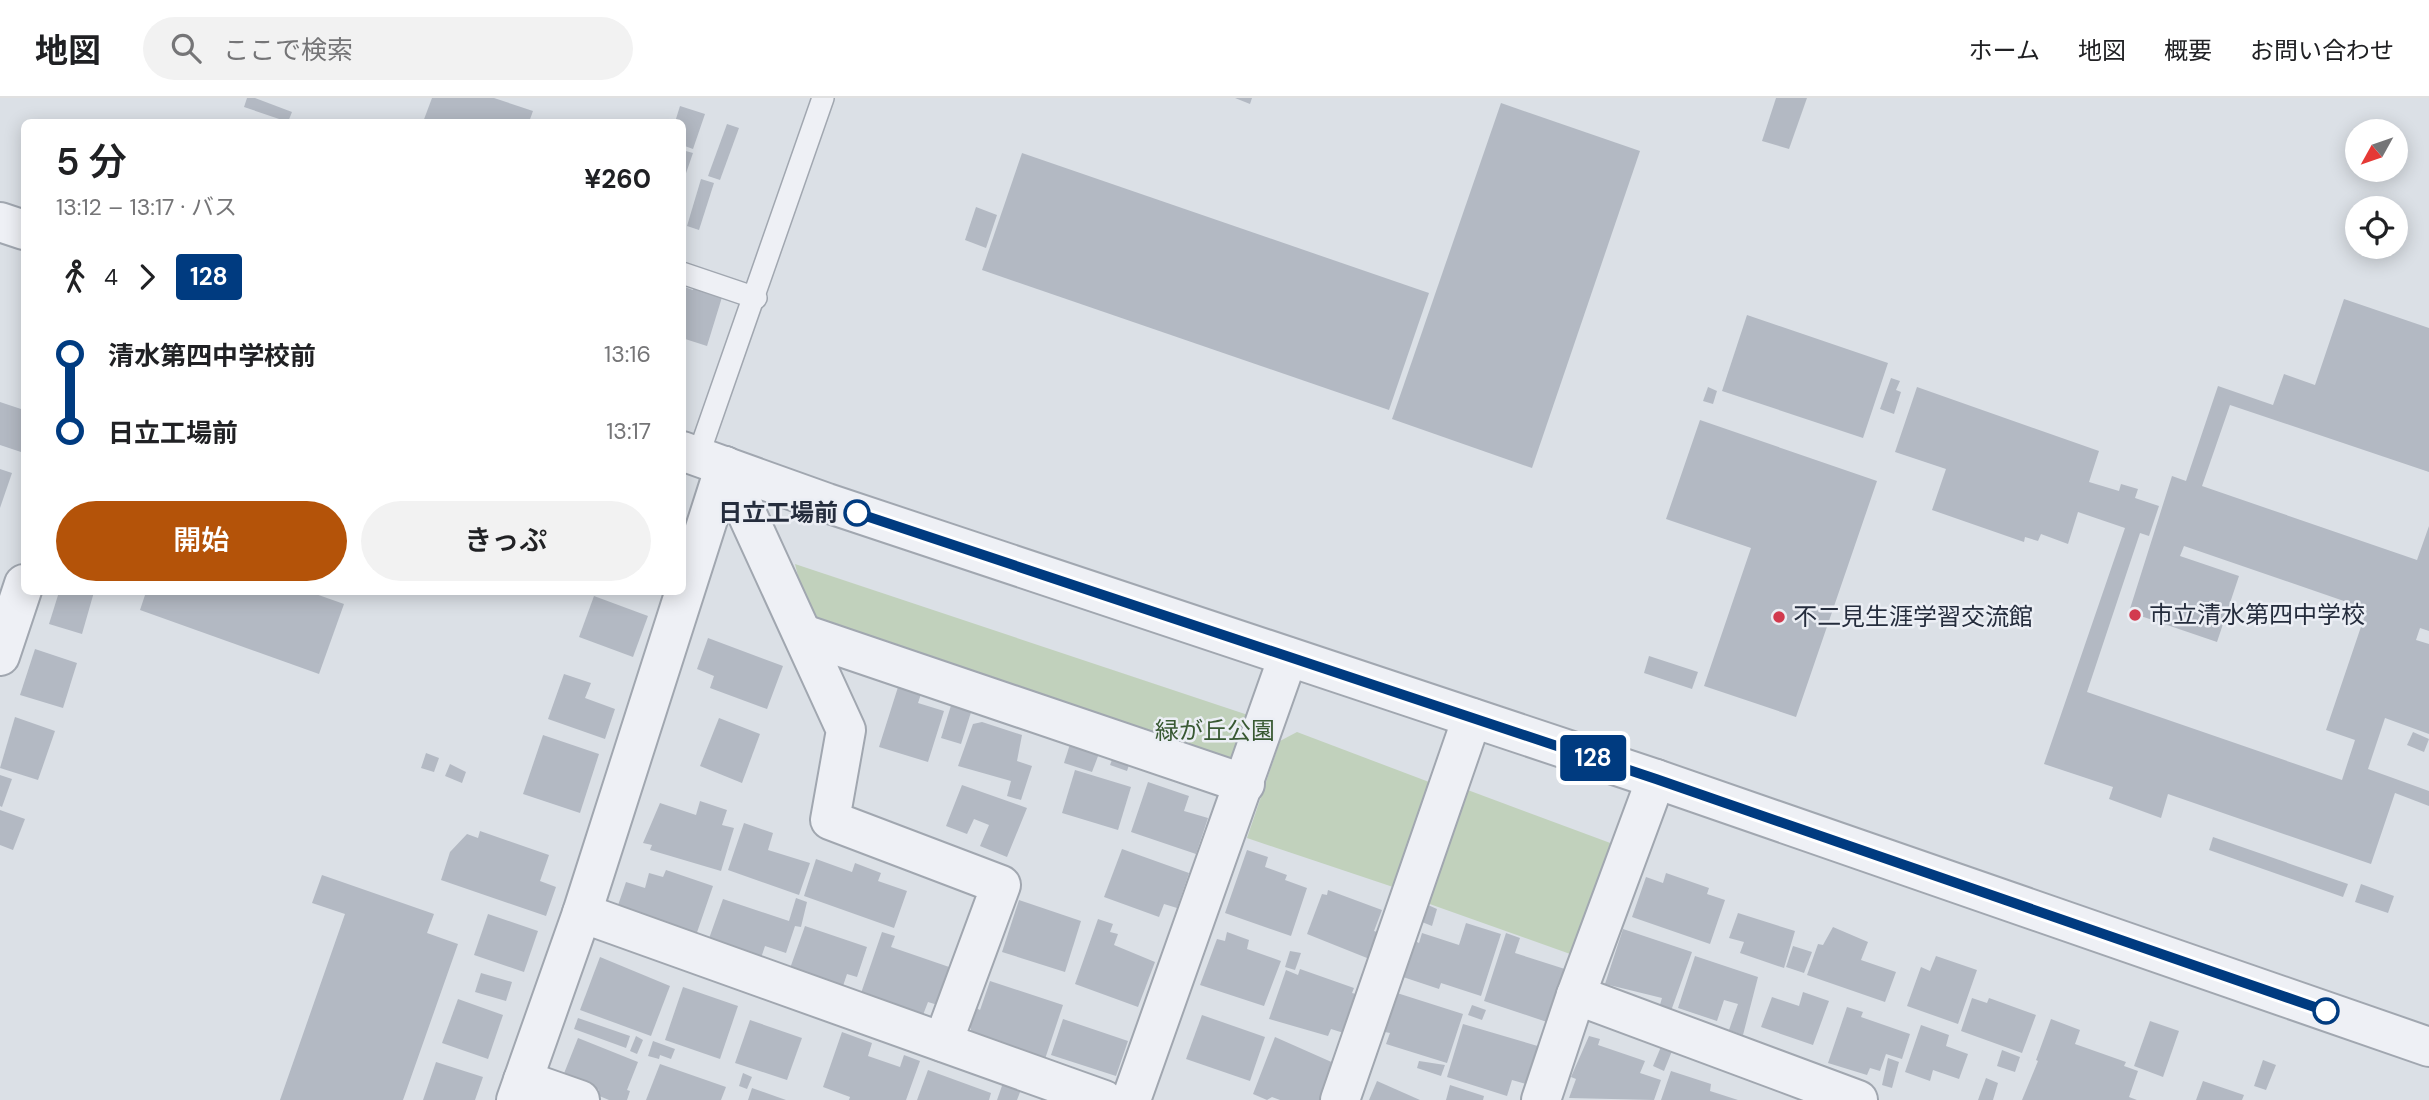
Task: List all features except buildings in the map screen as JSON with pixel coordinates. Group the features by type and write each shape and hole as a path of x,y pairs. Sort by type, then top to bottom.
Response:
{"street":[{"path":"0,222 21,229"},
{"path":"702,458 803,634 846,730 831,820 1001,885 943,1042"},
{"path":"702,458 1656,779 2429,1047"},
{"path":"686,519 702,458"},
{"path":"0,656 21,593"},
{"path":"580,1100 520,1090 582,914 666,595"},
{"path":"803,634 1245,784"},
{"path":"1131,1100 1288,657"},
{"path":"1340,1100 1472,718"},
{"path":"1541,1100 1576,995 1656,779"},
{"path":"582,914 1104,1100"},
{"path":"1576,995 1858,1100"}],"lane":[{"path":"702,458 824,98"},
{"path":"686,274 756,298"}],"green space":[{"name":"緑が丘公園","path":"795,564 1251,716 1232,764 809,620"},
{"name":"緑が丘公園","path":"1297,732 1437,785 1402,890 1247,838 1280,741"},
{"path":"1465,789 1613,844 1573,955 1424,902"}],"bus line":[{"name":"128","path":"857,513 1863,849 2326,1011"}],"place":[{"name":"日立工場前","path":"857,513"},
{"name":"市立清水第四中学校","path":"2135,615"},
{"name":"不二見生涯学習交流館","path":"1779,617"}]}
